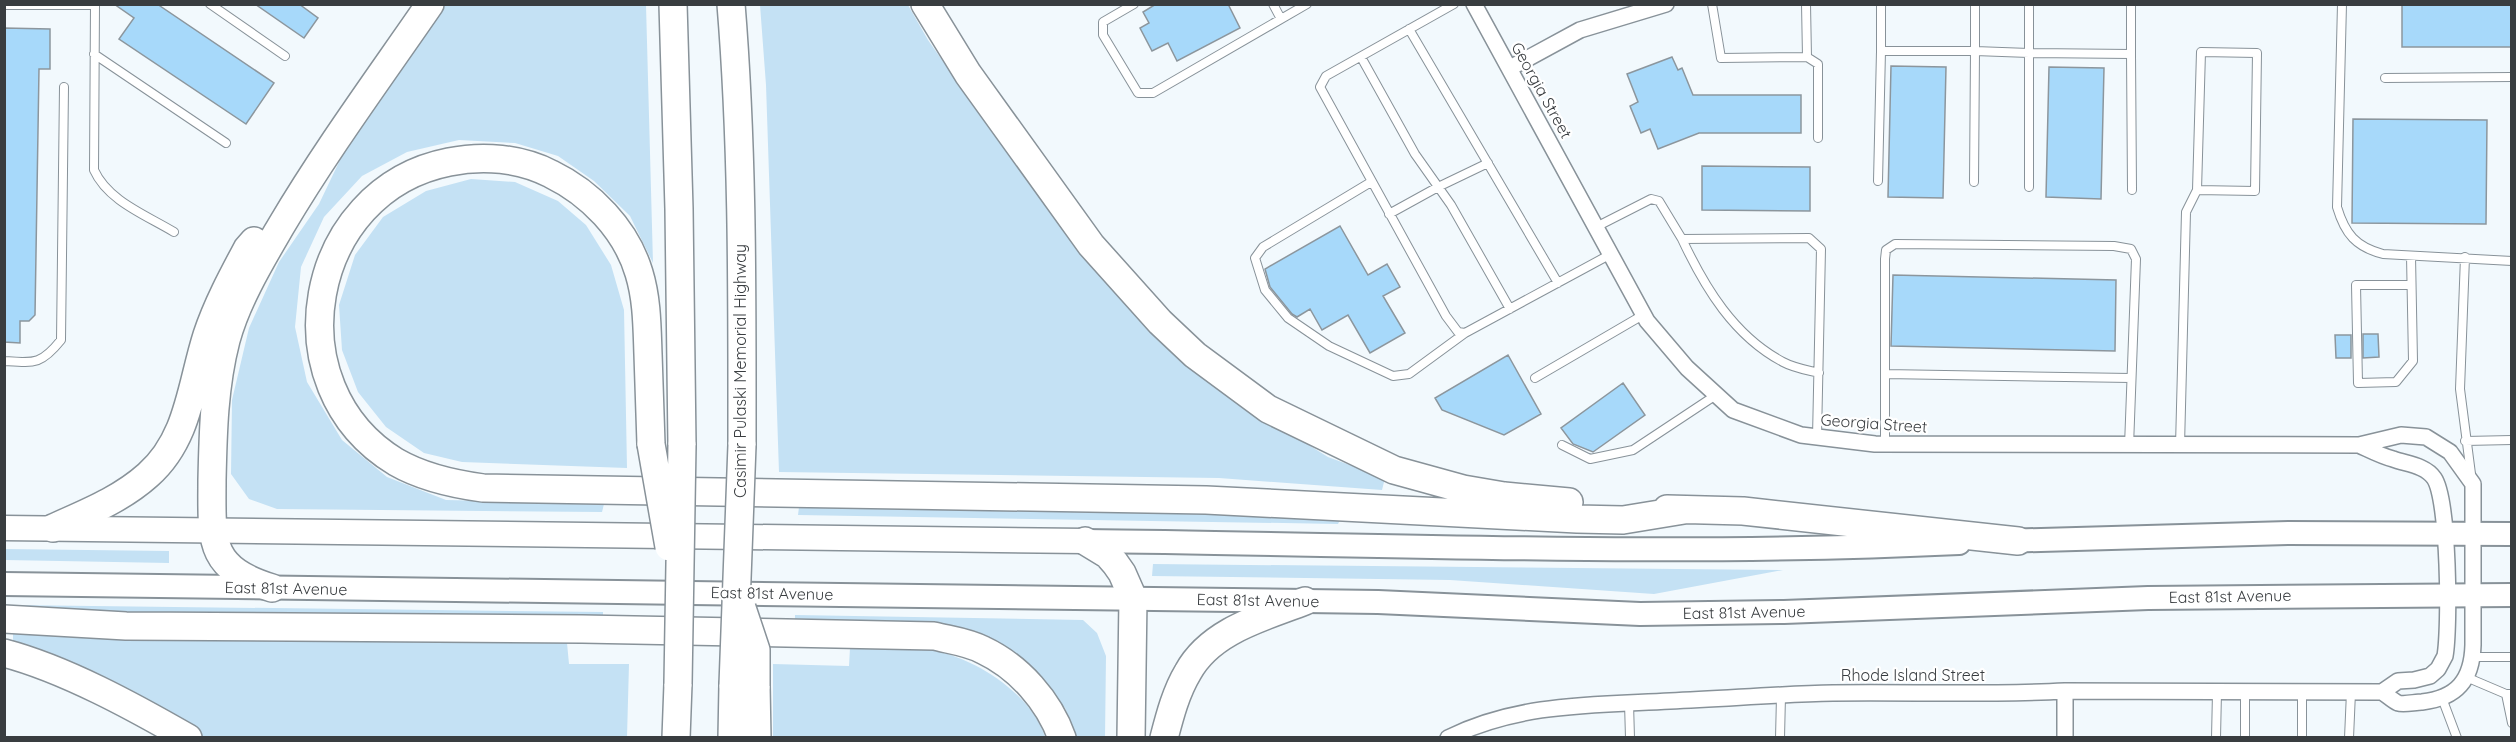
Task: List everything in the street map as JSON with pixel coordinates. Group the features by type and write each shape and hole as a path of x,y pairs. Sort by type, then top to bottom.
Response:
{"highway":[{"path":"272,588 240,576 231,569 220,552 212,530 215,404 226,339 262,258 312,174 430,4"},
{"path":"673,4 679,186 682,445 681,614 676,738"},
{"name":"Casimir Pulaski Memorial Highway","path":"731,4 740,158 742,445 735,588 745,685 732,738"},
{"path":"925,4 968,74 1090,245 1160,322 1194,355 1268,409 1394,470 1463,489 1548,501 1623,504 1684,510 1743,511 2018,541"},
{"path":"681,614 651,444 645,299 639,272 630,250 615,227 581,191 538,167 505,160 466,159 436,165 408,176 386,189 354,220 334,252 325,277 319,305 318,335 324,365 335,394 348,416 383,452 407,466 455,484 483,488 1206,500 1623,520 1684,510"},
{"path":"52,528 128,491 149,475 164,458 185,422 207,336 229,282 247,249 312,174"},
{"path":"4,528 1085,541 1108,555 1115,563 1133,598 1131,738"},
{"path":"1164,738 1183,681 1203,653 1221,637 1235,629 1305,601"},
{"path":"4,619 126,626 582,629 934,636 983,649 1006,663 1027,681 1047,705 1062,738"},
{"path":"4,653 39,664 104,694 188,738"},
{"path":"745,685 757,738"}],"main road":[{"path":"1085,541 1734,550 1842,549 2289,533 2511,534"},
{"name":"East 81st Avenue","path":"4,584 631,590 1440,603 1640,614 1784,612 2148,597 2511,595"}],"street":[{"name":"Georgia Street","path":"1474,4 1643,315 1687,368 1733,410 1802,435 1885,444 2359,445 2401,435 2426,437 2450,452 2472,484"},
{"path":"1510,68 1580,30 1666,4"},
{"name":"Georgia Street","path":"2359,445 2392,459 2422,468 2434,477 2440,493 2445,534"},
{"path":"2442,698 2455,691 2466,677 2472,657 2474,534 2472,484"},
{"name":"Rhode Island Street","path":"2382,692 2398,681 2430,676 2442,663 2446,648 2445,534"},
{"path":"2065,691 2065,738"},
{"name":"Rhode Island Street","path":"1448,738 1483,722 1530,710 1832,693 2382,692 2399,703 2442,698"}],"lane":[{"path":"4,4 94,5 94,170 100,184 113,195 174,232"},
{"path":"210,4 285,56"},
{"path":"1134,4 1103,22 1103,35 1138,93 1146,95 1307,4"},
{"path":"1273,4 1281,19"},
{"path":"1454,4 1326,76 1320,87 1446,316 1458,332 1465,333"},
{"path":"1712,4 1721,58 1807,57 1818,64 1818,138"},
{"path":"1806,4 1807,57"},
{"path":"1878,181 1881,4"},
{"path":"1974,182 1975,4"},
{"path":"2029,4 2029,187"},
{"path":"2131,4 2132,190"},
{"path":"2342,4 2337,207 2342,223 2350,236 2365,249 2384,254 2511,261"},
{"path":"1409,29 1558,283"},
{"path":"1881,51 2131,54"},
{"path":"2180,446 2186,212 2197,190 2201,52 2257,53 2256,191 2197,190"},
{"path":"94,54 226,143"},
{"path":"1361,57 1415,154 1451,205 1510,309"},
{"path":"2385,78 2511,77"},
{"path":"4,361 36,363 49,354 61,340 64,87"},
{"path":"1389,214 1488,163"},
{"path":"1371,182 1263,247 1255,258 1264,290 1288,318 1329,346 1393,376 1409,374 1465,333 1611,254"},
{"path":"1596,226 1651,198 1659,201 1682,239 1698,274 1719,306 1747,336 1785,364 1819,373"},
{"path":"1682,239 1809,238 1821,249 1817,437"},
{"path":"1885,444 1885,259 1886,250 1895,244 2114,246 2131,249 2136,259 2129,446"},
{"path":"2411,256 2413,361 2396,382 2358,382 2356,285 2411,285"},
{"path":"2464,257 2460,389 2472,484"},
{"path":"1535,378 1643,315"},
{"path":"1885,374 2131,378"},
{"path":"1562,445 1590,459 1633,450 1716,394"},
{"path":"2465,441 2511,440"},
{"path":"2472,657 2511,657"},
{"path":"2466,677 2509,694 2511,723"},
{"path":"2216,738 2217,692"},
{"path":"2245,692 2245,738"},
{"path":"2302,692 2302,738"},
{"path":"2349,738 2352,692"},
{"path":"1780,738 1781,696"},
{"path":"2442,698 2457,738"},
{"path":"1629,703 1630,738"}],"shaded area":[{"path":"439,5 646,5 653,263 630,216 594,181 558,156 515,143 459,140 407,152 362,176 324,217 301,267 295,327 307,382 342,440 387,477 446,500 604,504 602,512 277,509 249,499 231,474 232,400 249,328 279,262 319,204 360,118"},
{"path":"760,5 908,5 928,40 1006,151 1098,270 1175,356 1246,406 1328,457 1385,478 1382,490 1219,478 779,472 766,85"},
{"path":"471,179 515,182 558,201 586,225 611,265 624,310 627,468 462,462 424,453 386,427 358,392 342,350 339,305 355,255 383,217 426,191"},
{"path":"799,507 1234,513 1340,520 1338,524 798,515"},
{"path":"5,549 169,551 169,563 5,560"},
{"path":"1153,564 1783,570 1654,594 1450,580 1152,576"},
{"path":"11,605 603,612 603,621 166,616 10,609"},
{"path":"795,615 1083,620 1097,633 1106,656 1105,737 1076,737 1065,708 1036,676 1001,647 795,624"},
{"path":"13,634 567,643 569,664 629,664 627,737 204,737 136,696 13,644"},
{"path":"850,648 928,650 945,653 981,668 1014,692 1027,706 1038,721 1045,737 773,737 773,664 849,666"}],"building":[{"path":"114,4 157,4 274,83 246,124 119,39 134,18"},
{"path":"255,4 299,4 318,18 304,38"},
{"path":"1156,4 1228,4 1240,28 1177,61 1168,43 1152,51 1140,28 1149,23 1143,12"},
{"path":"2402,4 2511,4 2511,47 2402,47"},
{"path":"4,28 50,29 50,69 39,69 35,315 29,321 20,321 20,343 4,342"},
{"path":"1672,57 1678,70 1682,68 1693,95 1801,95 1801,133 1699,133 1658,149 1650,129 1641,133 1630,106 1638,102 1627,74"},
{"path":"1891,66 1946,67 1943,198 1888,197"},
{"path":"2049,67 2104,68 2101,199 2046,197"},
{"path":"2353,119 2487,120 2486,224 2352,223"},
{"path":"1702,166 1810,167 1810,211 1702,210"},
{"path":"1340,226 1368,275 1387,264 1400,287 1383,296 1405,333 1370,353 1348,315 1322,330 1310,309 1297,317 1292,314 1270,287 1265,269"},
{"path":"1893,275 2116,280 2115,351 1891,346"},
{"path":"2363,334 2378,334 2379,357 2363,358"},
{"path":"2335,335 2351,335 2351,358 2336,358"},
{"path":"1508,355 1541,414 1504,435 1442,410 1435,398"},
{"path":"1623,383 1645,415 1593,452 1573,444 1561,428"}]}
